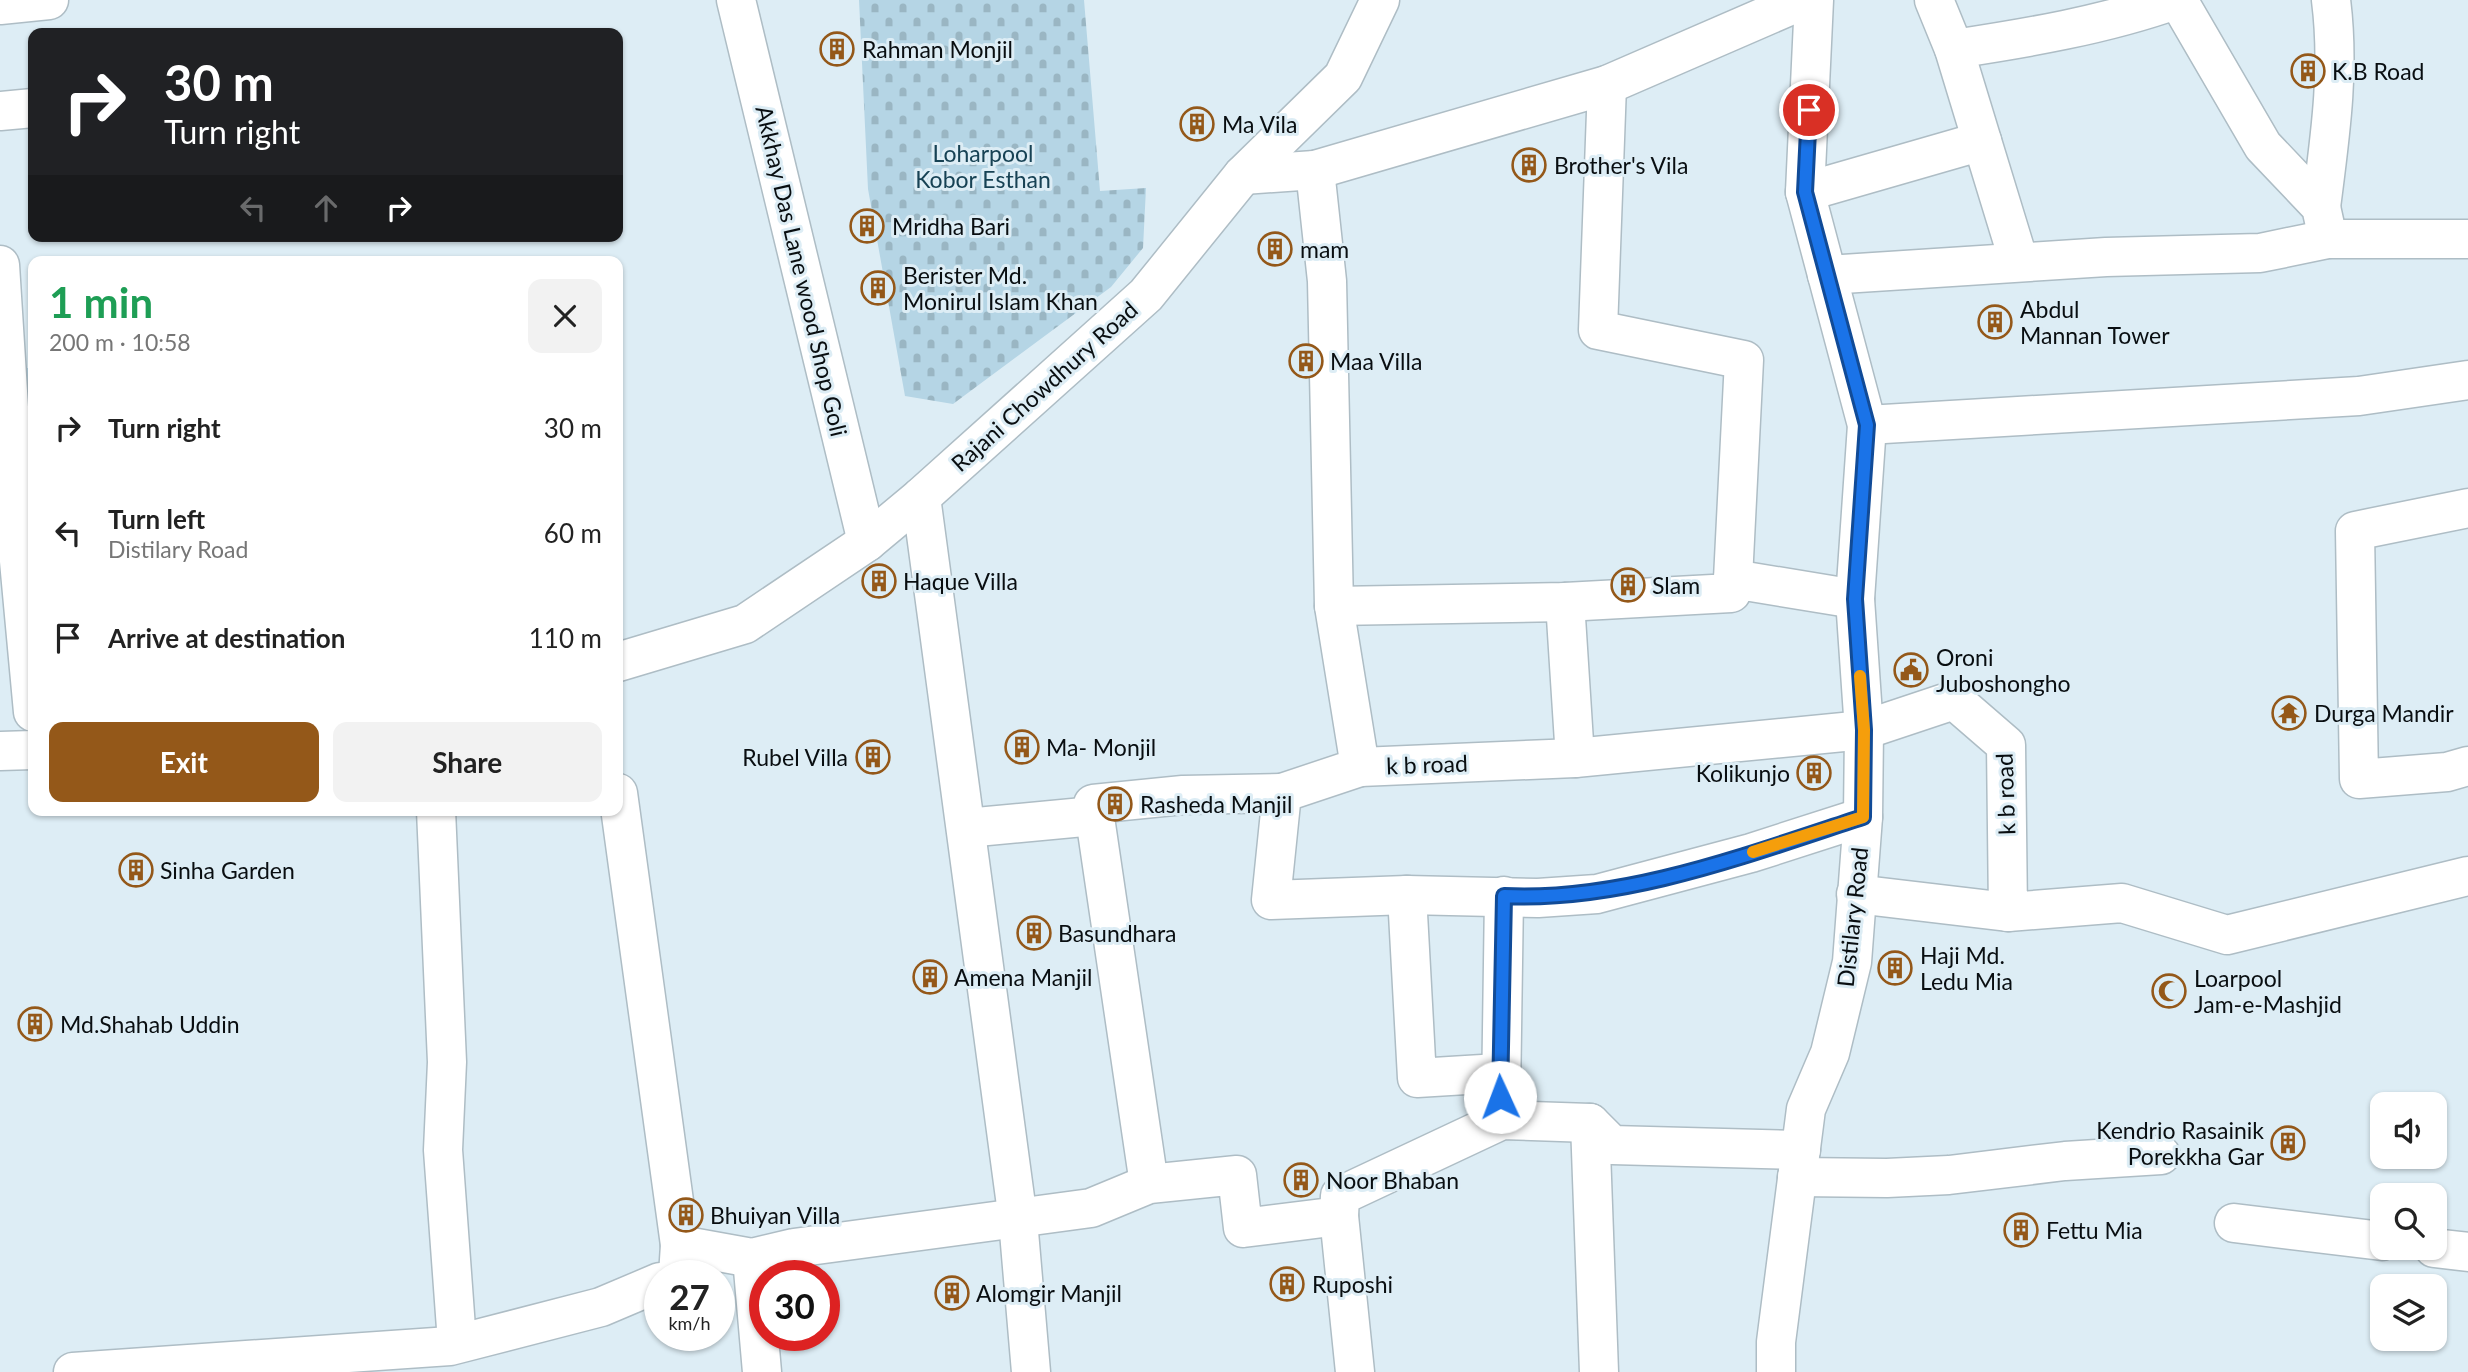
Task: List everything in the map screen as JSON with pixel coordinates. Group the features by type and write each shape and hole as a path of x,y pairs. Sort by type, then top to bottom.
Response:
{"street":[{"path":"0,5 49,0"},
{"name":"Akkhay Das Lane wood Shop Goli","path":"736,0 867,542"},
{"name":"Rajani Chowdhury Road","path":"623,661 745,624 867,542 922,497 1146,295 1243,175 1343,77 1380,0"},
{"path":"1243,175 1315,170 1606,85 1803,0"},
{"name":"Distilary Road","path":"1776,1372 1776,1342 1806,1110 1830,1053 1852,962 1863,817 1864,730 1855,599 1867,425 1805,192 1814,0"},
{"path":"1934,0 1954,49 2019,262"},
{"path":"1954,49 2011,40 2146,10 2176,0 2263,146 2325,223"},
{"path":"2325,223 2336,96 2335,32 2331,0"},
{"path":"1334,607 1565,602 1731,593 1744,360 1598,330 1606,85"},
{"path":"0,111 28,108"},
{"path":"1805,192 1982,141"},
{"path":"1315,170 1327,281 1334,607 1360,767"},
{"path":"1827,275 2019,262 2260,253 2325,223 2468,239"},
{"path":"0,264 18,550 28,658"},
{"path":"1867,425 2359,396 2468,380"},
{"path":"922,497 1018,1220 1031,1372"},
{"path":"2468,508 2355,531 2359,779 2447,772 2468,766"},
{"path":"1733,579 1855,599"},
{"path":"1565,602 1575,758"},
{"name":"k b road","path":"1094,816 1093,804 1183,795 1282,793 1360,767 1575,758 1864,730 1954,700 2006,744 2008,912"},
{"path":"0,751 28,750"},
{"path":"1282,793 1271,900 1407,895 1538,898 1597,894 1751,853 1863,817"},
{"path":"436,816 447,1062 443,1150 454,1353"},
{"path":"621,816 678,1260 752,1258 794,1248 1018,1220 1091,1208 1149,1184 1237,1175 1243,1228 1339,1216"},
{"path":"966,828 1094,816 1149,1184"},
{"path":"1856,894 2008,912 2122,903 2227,935 2468,876"},
{"path":"1407,895 1417,1078 1499,1073"},
{"path":"1502,1120 1499,1073 1504,896"},
{"path":"1355,1372 1339,1216 1340,1196 1502,1120 1590,1123 1612,1145 1799,1164 1887,1178 1950,1175 2065,1161 2161,1155"},
{"path":"1590,1123 1599,1372"},
{"path":"2234,1223 2370,1240"},
{"path":"2447,1250 2468,1252"},
{"path":"752,1258 762,1372"},
{"path":"73,1372 454,1353 601,1307 644,1289"}],"green space":[{"name":"Loharpool Kobor Esthan","path":"859,0 1084,0 1100,191 1146,188 1143,248 1111,287 953,404 905,396 868,189"},
{"path":"22,368 28,368 28,475"}],"slow traffic":[{"path":"1753,852 1863,817 1864,730 1860,676"}],"place":[{"name":"Rahman Monjil","path":"837,49"},
{"name":"K.B Road","path":"2308,71"},
{"name":"Ma Vila","path":"1197,124"},
{"name":"Brother's Vila","path":"1529,165"},
{"name":"Mridha Bari","path":"867,226"},
{"name":"mam","path":"1275,249"},
{"name":"Berister Md. Monirul Islam Khan","path":"878,288"},
{"name":"Abdul Mannan Tower","path":"1995,322"},
{"name":"Maa Villa","path":"1306,361"},
{"name":"Haque Villa","path":"879,581"},
{"name":"Slam","path":"1628,585"},
{"name":"Oroni Juboshongho","path":"1911,670"},
{"name":"Durga Mandir","path":"2289,713"},
{"name":"Ma- Monjil","path":"1022,747"},
{"name":"Rubel Villa","path":"873,757"},
{"name":"Kolikunjo","path":"1814,773"},
{"name":"Rasheda Manjil","path":"1115,804"},
{"name":"Sinha Garden","path":"136,870"},
{"name":"Basundhara","path":"1034,933"},
{"name":"Haji Md. Ledu Mia","path":"1895,968"},
{"name":"Amena Manjil","path":"930,977"},
{"name":"Loarpool Jam-e-Mashjid","path":"2169,991"},
{"name":"Md.Shahab Uddin","path":"35,1024"},
{"name":"Kendrio Rasainik Porekkha Gar","path":"2288,1143"},
{"name":"Noor Bhaban","path":"1301,1180"},
{"name":"Bhuiyan Villa","path":"686,1215"},
{"name":"Fettu Mia","path":"2021,1230"},
{"name":"Ruposhi","path":"1287,1284"},
{"name":"Alomgir Manjil","path":"952,1293"}],"route":[{"path":"1500,1097 1504,896 1538,898 1597,894 1751,853 1863,817 1864,730 1855,599 1867,425 1805,192 1809,110"}]}
